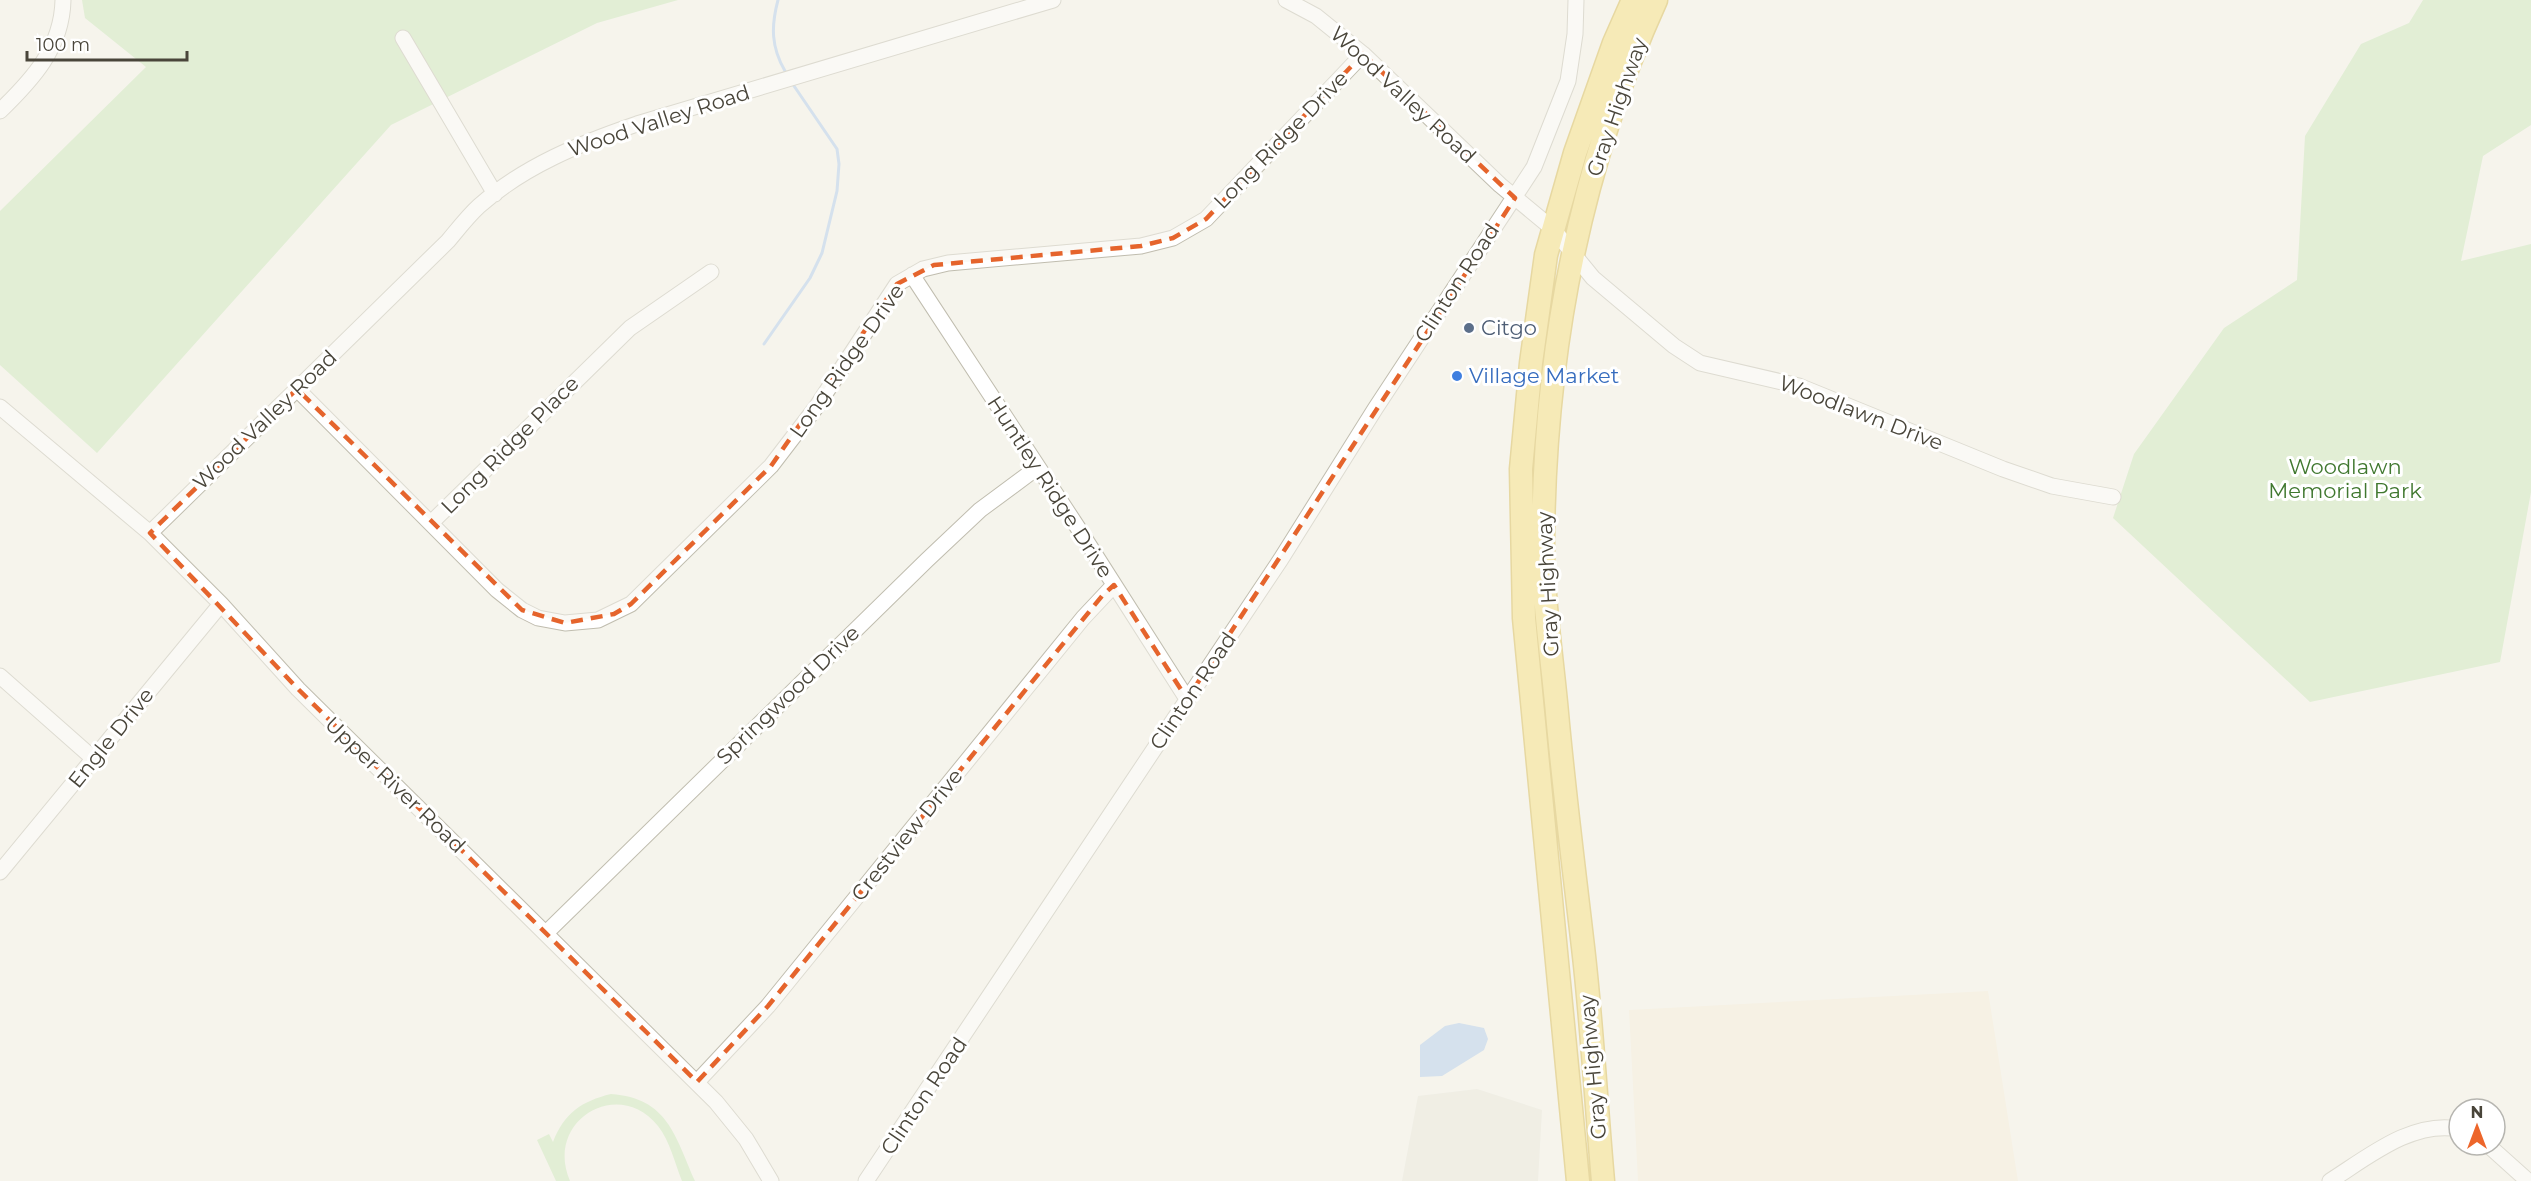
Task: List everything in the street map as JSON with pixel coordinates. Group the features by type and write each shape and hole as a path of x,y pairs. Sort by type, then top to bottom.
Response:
{"highway":[{"name":"Gray Highway","path":"1578,1181 1524,618 1521,469 1538,302 1553,229 1603,73 1633,0"},
{"name":"Gray Highway","path":"1603,1181 1583,950 1563,783 1543,548 1552,372 1571,254 1606,129 1638,40 1656,0"}],"street":[{"path":"0,111 41,68 60,26 63,0"},
{"name":"Wood Valley Road","path":"150,533 448,241 478,207 531,170 592,140 1053,0"},
{"name":"Wood Valley Road","path":"1286,0 1316,16 1363,54 1515,198 1553,229"},
{"name":"Clinton Road","path":"866,1181 1281,559 1375,409 1534,167 1566,89 1575,34 1576,0"},
{"path":"403,38 495,194"},
{"name":"Long Ridge Drive","path":"431,523 497,590 522,610 538,618 579,623 614,614 631,604 771,466 817,406 885,298 897,284 934,265 1141,246 1173,238 1206,219 1363,54"},
{"name":"Woodlawn Drive","path":"1553,229 1571,254 1593,278 1656,331 1700,363 1798,386 2052,486 2113,497"},
{"name":"Long Ridge Place","path":"297,389 431,523 630,328 711,272"},
{"name":"Huntley Ridge Drive","path":"912,275 1187,699"},
{"name":"Upper River Road","path":"0,407 150,533 221,604 298,690 697,1082 746,1139 771,1181"},
{"name":"Springwood Drive","path":"546,933 927,560 980,510 1038,467"},
{"name":"Crestview Drive","path":"697,1082 768,1006 1083,618 1114,585"},
{"name":"Engle Drive","path":"0,872 221,604"},
{"path":"0,676 94,759"},
{"path":"2330,1181 2386,1146 2425,1128 2447,1129"},
{"path":"2501,1157 2528,1181"}],"highlighted area":[{"path":"1363,54 1515,198 1187,699 1114,585 1102,596 768,1006 697,1082 298,689 150,533 297,389 522,610 565,623 614,614 631,604 771,466 897,284 934,265 1141,246 1173,238 1206,219"}],"shaded area":[{"path":"1988,991 2018,1181 1638,1181 1629,1010"},
{"path":"1477,1089 1542,1110 1538,1181 1402,1181 1418,1096"}],"green space":[{"path":"82,0 678,0 597,23 391,125 97,453 0,365 0,211 146,67 85,18"},
{"name":"Woodlawn Memorial Park","path":"2423,0 2531,0 2531,125 2483,156 2461,261 2531,244 2531,492 2500,662 2310,702 2113,518 2134,454 2224,328 2297,280 2305,136 2361,44 2409,23"},
{"path":"611,1094 630,1097 657,1111 675,1135 695,1181 682,1181 669,1146 658,1126 642,1112 624,1105 606,1106 589,1112 576,1124 567,1140 565,1159 570,1181 556,1181 537,1140 549,1134 553,1142 563,1123 575,1110 591,1100"}],"water":[{"path":"1459,1023 1484,1028 1488,1039 1484,1050 1442,1076 1420,1077 1420,1045 1445,1026"}],"waterway":[{"path":"778,0 774,19 774,36 777,53 785,71"},
{"path":"764,344 810,278 822,253 837,191 839,164 837,149 792,83"}],"place":[{"name":"Citgo","path":"1469,328"},
{"name":"Village Market","path":"1457,376"}]}
